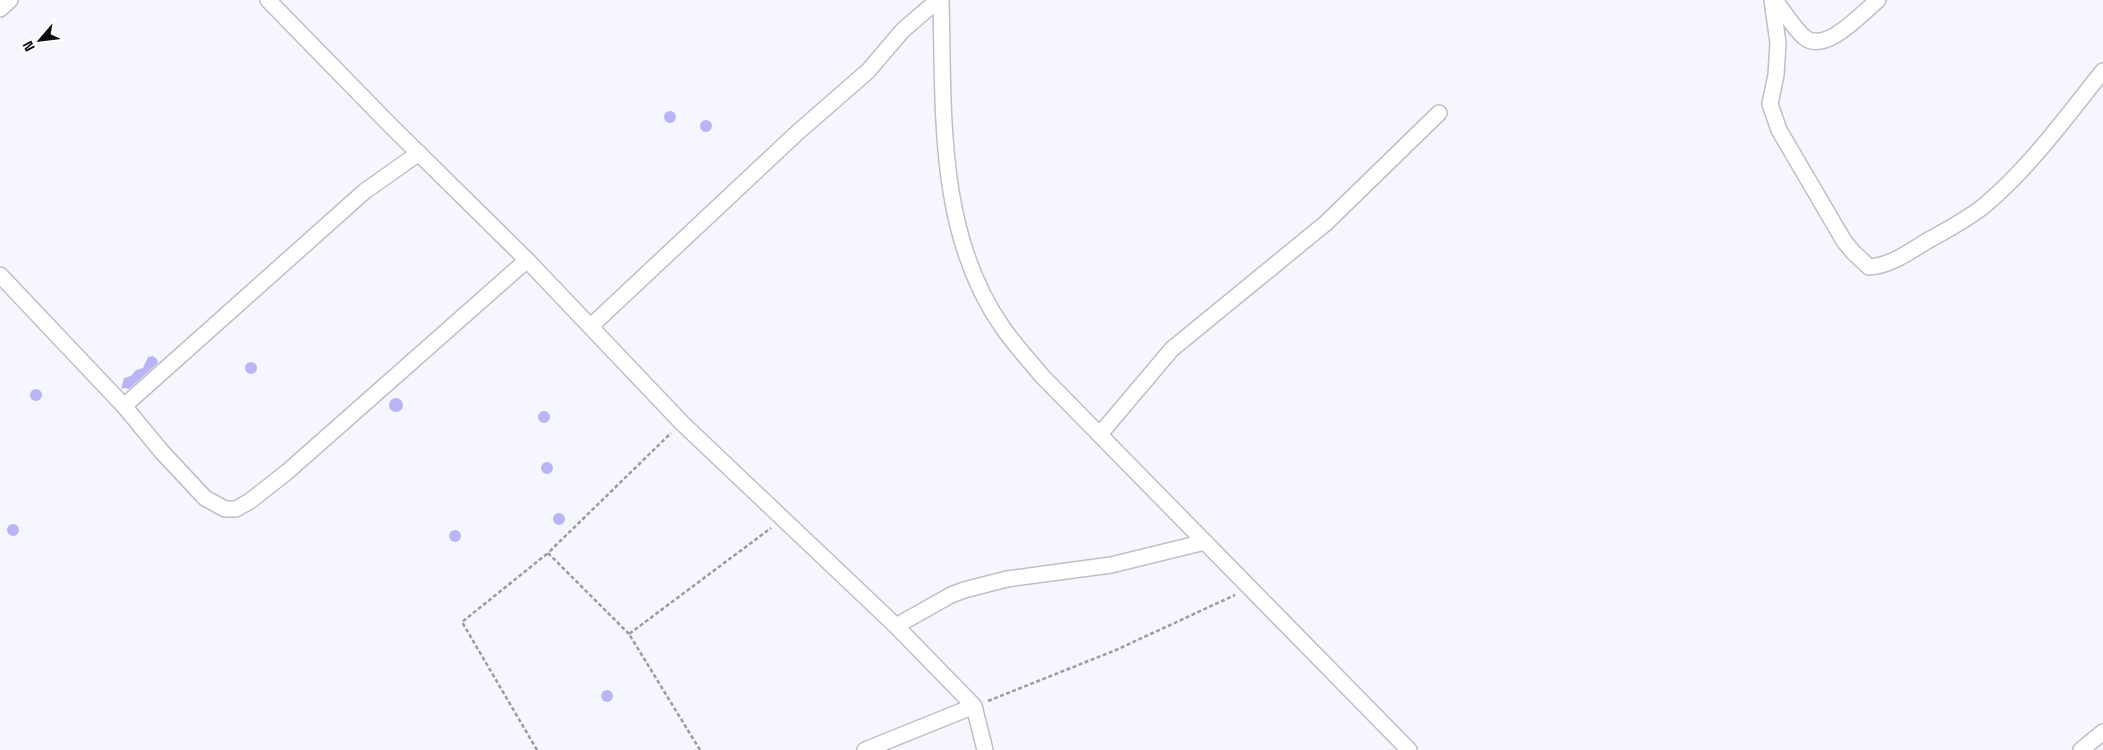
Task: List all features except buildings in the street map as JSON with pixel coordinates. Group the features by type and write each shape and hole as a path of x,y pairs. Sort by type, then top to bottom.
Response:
{"street":[{"path":"0,10 10,0"},
{"path":"268,0 419,154 527,260 682,423 896,626 974,706 985,750"},
{"path":"591,326 790,139 868,71 915,18 940,0"},
{"path":"940,0 943,119 954,210 972,269 1002,328 1041,375 1409,750"},
{"path":"1774,0 1804,38 1814,42 1825,42 1878,0"},
{"path":"1774,0 1778,43 1776,75 1770,104 1773,114 1779,130 1844,241 1852,252 1868,267 1884,265 1908,253 1983,206 2004,188 2035,156 2103,71"},
{"path":"1100,434 1172,349 1326,224 1439,113"},
{"path":"124,406 365,191 419,154"},
{"path":"0,275 124,406 162,452 205,498 225,509 236,509 287,472 527,260"},
{"path":"896,626 951,595 971,588 1016,577 1110,565 1205,542"},
{"path":"865,750 974,706"},
{"path":"2081,750 2103,732"}],"path":[{"path":"537,750 462,622 548,553 682,423"},
{"path":"629,634 783,519"},
{"path":"548,553 629,634 700,750"},
{"path":"974,706 1116,650 1250,588"}]}
